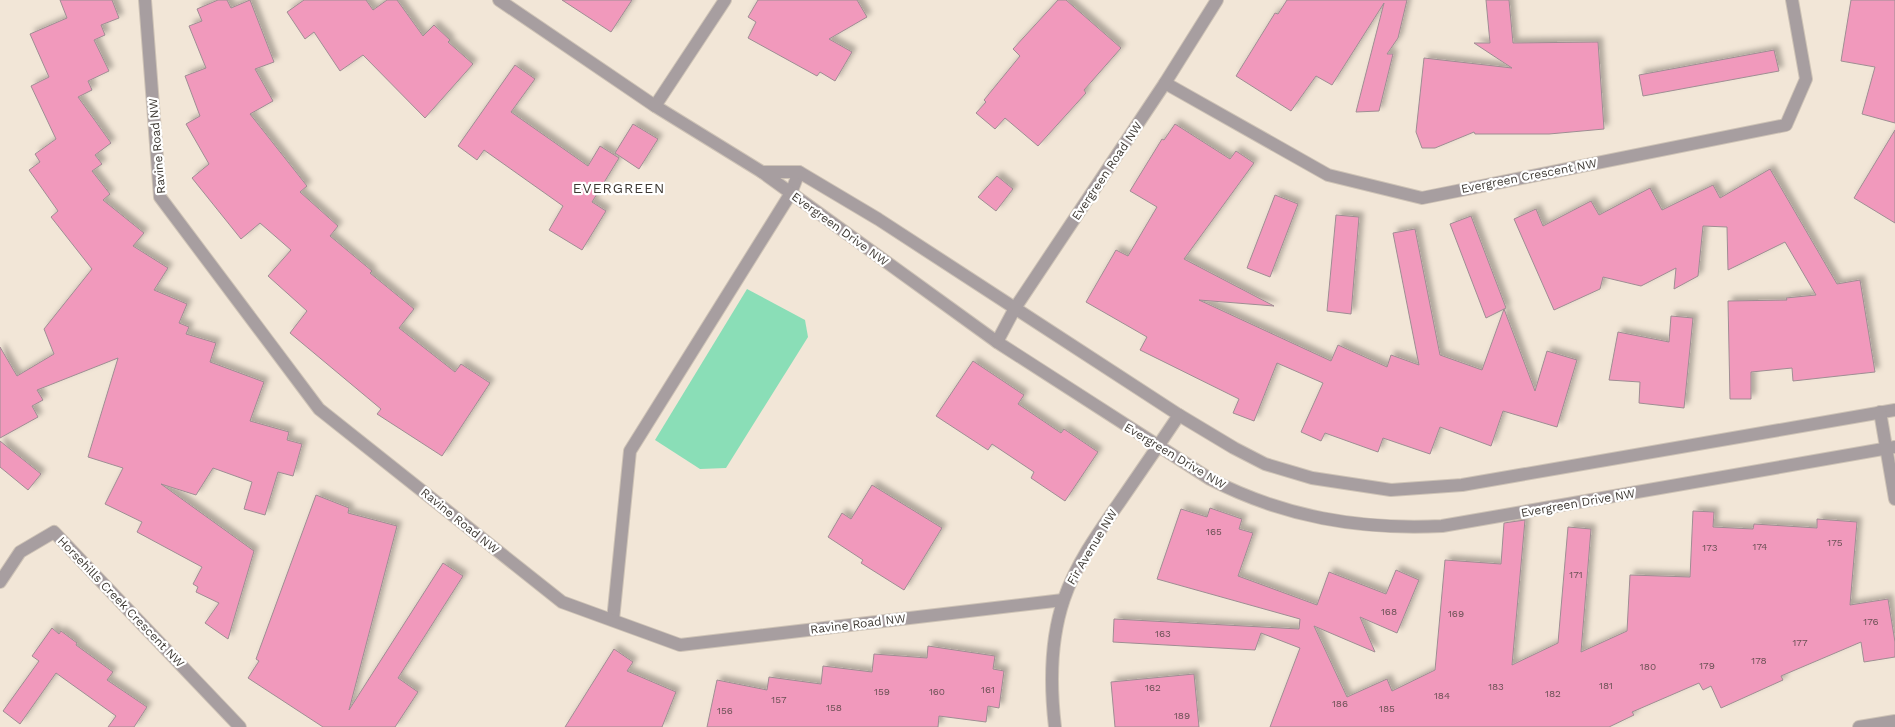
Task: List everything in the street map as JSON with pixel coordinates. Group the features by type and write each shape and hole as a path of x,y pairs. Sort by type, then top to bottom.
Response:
{"street":[{"name":"Ravine Road NW","path":"145,0 160,198 319,409 562,602 680,645 1063,600"},
{"name":"Evergreen Drive NW","path":"499,0 656,106 762,172 996,342 1210,479 1265,504 1315,518 1375,526 1442,526 1890,448"},
{"path":"656,106 725,0"},
{"name":"Evergreen Road NW","path":"996,342 1015,308 1165,83 1217,0"},
{"name":"Evergreen Crescent NW","path":"1165,83 1328,175 1422,198 1786,125 1806,79 1792,0"},
{"name":"Evergreen Drive NW","path":"762,172 799,172 878,219 1179,415 1234,448 1272,466 1312,478 1391,490 1462,485 1895,410"},
{"path":"613,620 630,451 791,192 799,172"},
{"path":"1880,412 1890,448 1895,499"},
{"name":"Fir Avenue NW","path":"1055,727 1052,674 1054,639 1063,600 1073,575 1098,534 1179,415"},
{"name":"Horsehills Creek Crescent NW","path":"0,582 20,552 54,532 240,727"},
{"path":"1859,727 1895,721"}],"green space":[{"path":"747,289 805,320 808,337 726,468 700,469 655,440"}],"building":[{"path":"60,0 112,0 119,18 101,25 105,35 94,40 109,71 88,81 92,90 78,97 111,143 95,155 102,164 92,171 110,194 103,200 144,233 133,246 168,268 154,290 187,304 179,323 189,327 186,334 216,343 210,362 264,382 250,421 289,432 287,440 302,444 293,476 278,472 265,515 244,509 252,482 213,468 196,495 161,484 254,551 228,639 205,623 219,603 196,592 198,587 193,584 202,567 137,532 142,522 105,504 123,468 88,457 118,358 37,390 43,400 32,406 38,417 0,438 0,347 17,376 54,354 44,329 92,269 51,217 58,211 29,170 40,162 35,154 56,139 31,86 49,77 30,34 67,18"},
{"path":"218,0 227,0 231,8 250,0 274,62 255,69 273,101 250,114 307,186 300,192 338,226 330,236 372,271 370,273 414,309 399,328 455,372 461,364 490,383 442,456 377,414 381,409 290,333 307,311 268,276 291,250 260,223 241,239 192,178 209,164 186,124 200,116 185,76 206,68 189,26 202,21 197,9"},
{"path":"304,0 366,0 373,10 387,0 397,0 423,36 434,25 450,40 448,42 473,64 425,118 363,55 340,71 314,32 305,39 287,12"},
{"path":"562,0 632,0 611,32"},
{"path":"758,0 857,0 867,17 829,39 852,52 835,81 820,72 817,76 748,38 756,22 748,17"},
{"path":"1058,0 1066,0 1121,48 1084,90 1086,93 1038,146 1005,118 995,129 976,113 986,102 984,100 1020,56 1013,49"},
{"path":"1287,0 1407,0 1398,38 1387,54 1393,54 1379,111 1356,112 1384,3 1332,85 1316,76 1291,111 1236,76 1275,13 1278,14"},
{"path":"1486,0 1509,0 1513,43 1598,42 1604,129 1549,134 1475,134 1474,132 1435,148 1422,148 1416,132 1424,58 1512,68 1474,43 1490,43"},
{"path":"1851,0 1895,0 1895,123 1862,114 1875,67 1841,61"},
{"path":"1774,50 1779,71 1643,96 1639,75"},
{"path":"515,65 535,79 511,112 588,166 600,146 619,158 592,202 606,211 582,250 549,230 563,206 484,150 477,160 458,146"},
{"path":"633,124 658,139 639,169 615,153"},
{"path":"1175,124 1230,159 1236,151 1254,163 1184,259 1274,306 1199,300 1331,361 1338,345 1387,367 1391,355 1419,365 1393,233 1415,229 1440,355 1482,370 1504,309 1535,391 1547,351 1577,360 1557,427 1503,411 1491,446 1440,427 1430,454 1383,438 1378,452 1325,433 1321,441 1301,432 1323,383 1277,363 1254,421 1233,413 1239,399 1140,350 1147,337 1086,302 1116,250 1128,256 1157,207 1130,191 1162,139 1164,140"},
{"path":"1895,130 1895,223 1854,198"},
{"path":"1770,169 1837,284 1860,280 1875,372 1793,381 1792,368 1751,372 1751,399 1730,399 1728,301 1787,300 1786,298 1816,295 1785,242 1728,270 1727,227 1703,226 1698,276 1674,289 1676,268 1641,286 1603,277 1600,289 1554,310 1514,219 1536,209 1543,226 1591,201 1599,215 1650,188 1662,210 1713,185 1720,198"},
{"path":"997,176 1013,189 996,211 978,197"},
{"path":"1275,195 1298,204 1270,277 1247,268"},
{"path":"1336,215 1359,217 1351,314 1327,311"},
{"path":"1471,216 1506,308 1486,318 1450,224"},
{"path":"1671,316 1693,318 1684,408 1639,403 1640,382 1609,380 1618,332 1669,342"},
{"path":"973,361 1024,395 1018,404 1061,433 1064,429 1098,452 1065,501 1031,478 1034,472 992,444 988,450 936,416"},
{"path":"0,441 41,474 28,490 0,467"},
{"path":"872,485 942,528 904,590 861,563 863,560 828,537 842,513 851,519"},
{"path":"316,495 349,508 348,513 397,526 349,710 443,563 463,576 398,678 418,692 395,727 323,727 248,678 259,661 256,659"},
{"path":"1210,508 1242,519 1239,529 1253,533 1238,576 1317,605 1329,572 1386,594 1396,570 1419,580 1397,633 1360,617 1375,652 1314,626 1347,697 1387,679 1392,691 1435,670 1445,560 1501,564 1504,523 1525,520 1512,665 1558,643 1568,527 1591,529 1581,652 1627,631 1630,575 1690,577 1693,511 1714,512 1713,527 1753,529 1754,524 1817,528 1817,519 1857,522 1850,605 1888,599 1895,642 1895,657 1864,662 1861,642 1781,676 1783,680 1721,708 1711,686 1703,690 1699,683 1632,712 1634,715 1609,727 1270,727 1300,648 1261,633 1255,650 1113,642 1114,619 1299,629 1300,619 1157,579 1181,509 1207,517"},
{"path":"52,628 59,634 61,631 77,643 76,645 113,672 107,680 147,707 134,727 108,727 116,716 56,673 20,724 3,711 39,661 32,656"},
{"path":"928,646 995,656 993,669 1004,671 999,708 988,706 986,722 939,716 938,727 707,727 717,680 767,690 769,677 821,684 823,666 872,672 874,654 927,658"},
{"path":"614,649 633,662 627,671 676,692 662,727 565,727"},
{"path":"1194,674 1199,727 1115,727 1111,682"}],"district":[{"name":"EVERGREEN","path":"619,188"}]}
